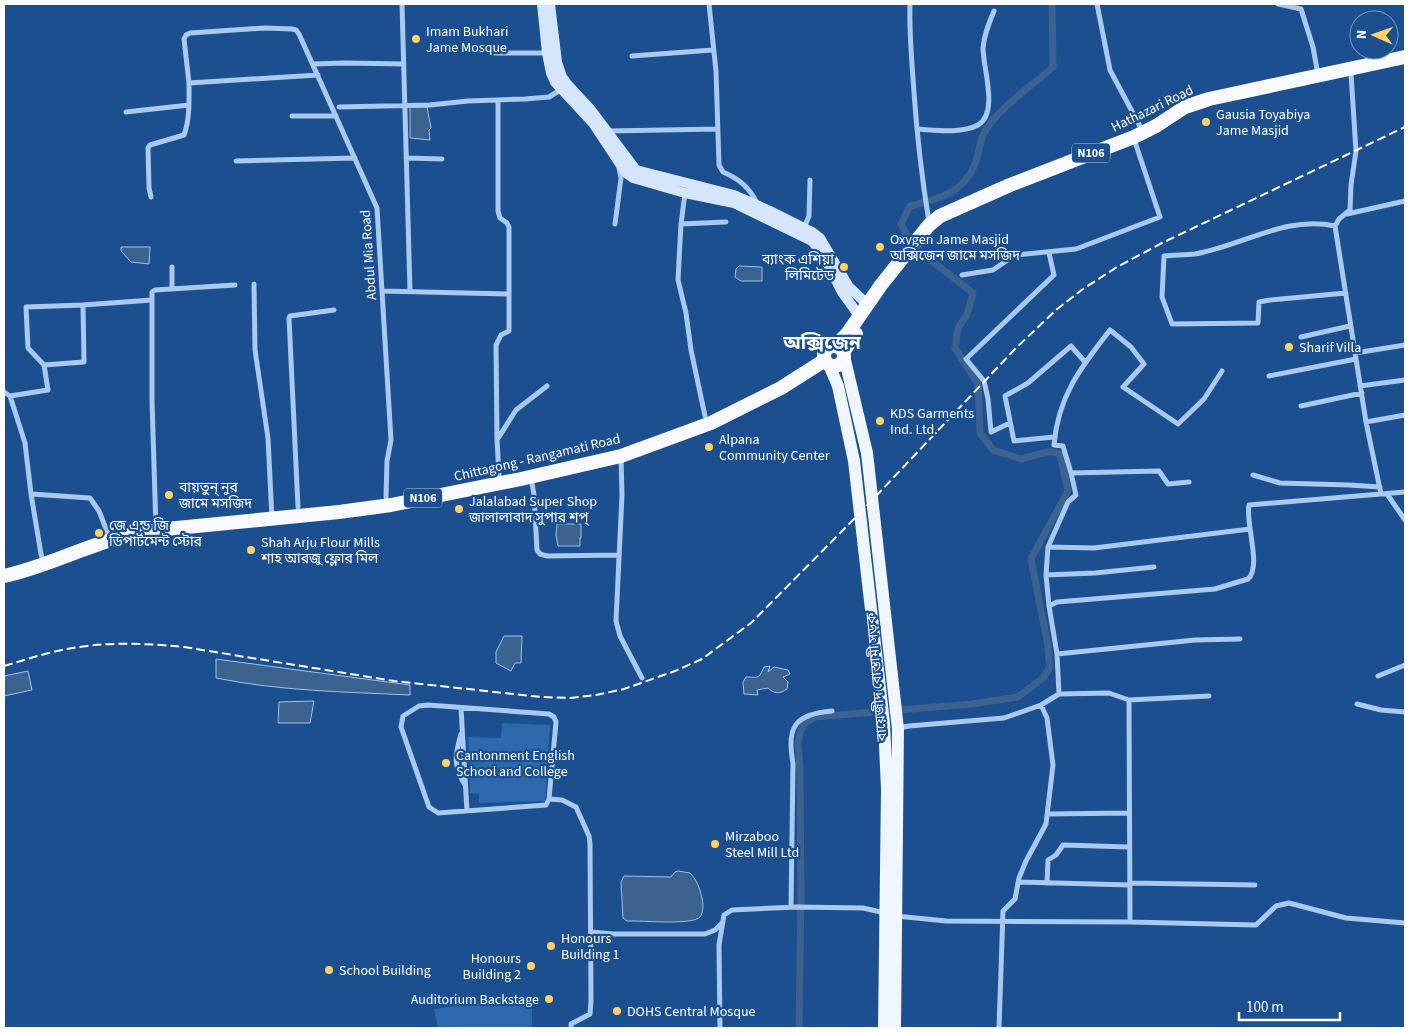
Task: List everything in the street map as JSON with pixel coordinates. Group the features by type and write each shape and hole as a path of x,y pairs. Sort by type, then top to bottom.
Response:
{"highway":[{"name":"Hathazari Road","path":"833,356 928,218 940,216 1010,184 1139,137 1185,107 1209,99 1405,58"},
{"name":"Hathazari Road","path":"833,356 911,257 943,223 977,206 1139,137 1204,106 1405,64"},
{"name":"Chittagong - Rangamati Road","path":"272,515 298,507 386,497 499,475 655,437 706,416 833,356"},
{"name":"Chittagong - Rangamati Road","path":"4,576 109,537 157,527 272,515 339,512 391,505 531,477 621,456 711,423 780,388 833,356"},
{"name":"Chittagong - Rangamati Road","path":"4,569 43,561"}],"main road":[{"path":"542,4 547,54 555,82 593,123 626,173 633,178 685,193 734,203 812,241 823,255 842,292 860,317"},
{"path":"550,4 557,62 562,77 591,110 632,166 640,173 734,195 804,228 820,238 849,287 868,304"},
{"name":"বায়েজীদ বোস্তামী সড়ক","path":"833,356 868,453 898,726 891,915 884,1028"},
{"name":"বায়েজীদ বোস্তামী সড়ক","path":"833,356 854,461 884,723 895,1028"}],"street":[{"path":"402,4 410,291"},
{"path":"709,4 720,165 722,172 739,180 754,197 758,206"},
{"path":"910,4 912,68 917,129 928,218"},
{"path":"962,275 993,270 1015,255 1076,249 1160,217 1139,137 1110,70 1097,4"},
{"path":"1278,4 1302,9 1318,75"},
{"path":"917,129 968,129 980,124 988,110 983,50 984,38 994,11"},
{"name":"Abdul Mia Road","path":"190,83 184,39 190,33 265,28 296,30 313,64 377,208 391,440 387,462 386,497"},
{"path":"632,56 713,50"},
{"path":"494,53 547,54"},
{"path":"313,64 404,64"},
{"path":"1351,74 1356,151 1351,185 1350,210 1339,219 1335,226 1366,422 1380,488 1405,520"},
{"path":"151,197 148,148 150,145 184,135 187,128 190,105 190,83 318,75"},
{"path":"339,107 549,97 562,89"},
{"path":"498,100 498,211 500,218 507,223 508,227 509,331 501,336 496,345 499,475"},
{"path":"126,112 190,105"},
{"path":"292,116 336,116"},
{"path":"607,131 718,129"},
{"path":"236,161 355,158"},
{"path":"406,158 442,159"},
{"path":"615,224 621,178 618,160"},
{"path":"804,228 809,216 810,180"},
{"path":"685,193 681,224 678,280 706,416"},
{"path":"1345,214 1405,201"},
{"path":"681,224 726,222"},
{"path":"1335,226 1321,223 1274,229 1195,254 1164,256 1162,297 1172,324 1239,324 1258,323 1259,302 1346,293"},
{"path":"1010,423 990,432 988,399 984,381 966,359 1054,275 1049,252"},
{"path":"172,267 172,289"},
{"path":"254,284 255,350 268,438 272,515"},
{"path":"157,527 152,401 153,291 235,285"},
{"path":"382,291 508,294"},
{"path":"10,396 48,390 44,365 28,348 26,307 152,300"},
{"path":"44,365 84,362 83,304"},
{"path":"298,507 289,318 290,316 334,310"},
{"path":"1301,336 1350,326"},
{"path":"1059,694 1057,654 1046,575 1048,547 1068,502 1076,495 1063,446 1054,445 1055,426 1065,396 1086,362 1110,330 1131,347 1144,364 1123,387 1178,424 1204,399 1222,371"},
{"path":"1270,376 1405,345"},
{"path":"1054,437 1014,441 1004,396 1028,383 1071,346 1086,362"},
{"path":"1360,386 1405,380"},
{"path":"498,440 516,410 547,386"},
{"path":"4,392 10,396 25,443 31,494 43,561"},
{"path":"1301,406 1362,394"},
{"path":"1366,422 1405,415"},
{"path":"621,456 622,495 616,621 620,636 642,678"},
{"path":"1071,473 1159,471 1168,484 1189,482"},
{"path":"1253,475 1280,483 1380,488"},
{"path":"531,477 534,495 537,550 540,554 547,556 618,555"},
{"path":"1049,606 1058,602 1215,589 1248,579 1251,576 1254,565 1248,507 1250,504 1405,492"},
{"path":"31,494 90,498 99,511 109,537"},
{"path":"1048,547 1094,548 1250,529"},
{"path":"1046,575 1154,568"},
{"path":"1057,654 1195,640 1240,639"},
{"path":"1378,676 1405,665"},
{"path":"898,726 1004,718 1041,706 1059,694 1109,694 1128,700 1209,696"},
{"path":"1128,700 1130,922"},
{"path":"1357,704 1381,710 1405,712"},
{"path":"419,706 462,708 549,714 554,717 556,722 549,799 543,806 438,813 429,807 401,727 403,716 419,706"},
{"path":"1000,1028 1003,911 1015,899 1026,860 1046,824 1054,765 1047,718 1041,706"},
{"path":"462,708 467,811"},
{"path":"794,907 793,763 790,734 798,722 808,715 832,711"},
{"path":"463,730 455,753 458,772 466,788"},
{"path":"549,799 562,800 576,806 589,836 590,1014 574,1021 571,1024 571,1028"},
{"path":"1047,814 1129,813"},
{"path":"1047,883 1048,860 1056,856 1064,845 1129,847"},
{"path":"1019,882 1255,885"},
{"path":"720,1028 719,945 724,915 732,910 794,907 863,908 891,915 946,921 1002,920 1256,924 1276,906 1289,903 1346,918 1405,923"},
{"path":"591,932 612,934 705,934 715,930 722,922"}],"shaded area":[{"path":"410,107 427,107 431,128 429,130 430,140 410,138"},
{"path":"121,247 150,247 149,264 131,262 121,251"},
{"path":"739,266 762,267 762,281 741,281 735,277 736,269"},
{"path":"557,524 581,524 580,546 558,546"},
{"path":"504,636 522,636 521,663 515,663 511,671 496,663 496,652"},
{"path":"216,659 410,685 410,695 264,686 216,678"},
{"path":"770,666 768,672 774,667 788,670 790,674 783,677 788,682 787,689 777,693 768,688 757,690 758,695 744,694 743,682 746,677 758,677 764,667"},
{"path":"28,671 32,690 4,696 4,676"},
{"path":"314,701 310,723 278,723 279,702"},
{"path":"502,723 550,725 545,801 479,803 479,794 470,793 468,737 501,738"},
{"path":"678,871 690,873 698,885 703,905 700,917 688,921 668,922 627,921 623,918 621,882 624,876 671,877"},
{"path":"532,995 532,1028 438,1028 434,1009"}],"waterway":[{"path":"908,237 901,224 910,206 940,198 957,189 970,174 975,164 983,135 992,122 1008,105 1053,67 1052,4"},
{"path":"799,1028 801,894 798,743 805,723 814,717 972,704 1018,697 1043,678 1050,667 1047,641 1031,559 1068,491 1060,455 1055,452 1047,452 1021,459 993,450 980,433 978,384 955,348 958,328 967,315 973,293 924,255"}],"railway":[{"path":"4,666 76,647 111,644 148,644 184,647 394,681 541,697 571,698 624,689 675,671 702,659 751,623 859,514 1015,349 1056,310 1083,289 1117,267 1162,243 1405,127"}],"place":[{"name":"Imam Bukhari Jame Mosque","path":"416,39"},
{"name":"Gausia Toyabiya Jame Masjid","path":"1206,122"},
{"name":"Oxygen Jame Masjid অক্সিজেন জামে মসজিদ","path":"880,247"},
{"name":"ব্যাংক এশিয়া লিমিটেড","path":"844,267"},
{"name":"Sharif Villa","path":"1289,347"},
{"name":"KDS Garments Ind. Ltd.","path":"880,421"},
{"name":"Alpana Community Center","path":"709,447"},
{"name":"বায়তুন্ নুর জামে মসজিদ","path":"169,495"},
{"name":"Jalalabad Super Shop জালালাবাদ সুপার শপ্","path":"459,509"},
{"name":"জে এন্ড জি ডিপার্টমেন্ট স্টোর","path":"99,533"},
{"name":"Shah Arju Flour Mills শাহ আরজু ফ্লোর মিল","path":"251,550"},
{"name":"Cantonment English School and College","path":"446,763"},
{"name":"Mirzaboo Steel Mill Ltd","path":"715,844"},
{"name":"Honours Building 1","path":"551,946"},
{"name":"Honours Building 2","path":"531,966"},
{"name":"School Building","path":"329,970"},
{"name":"Auditorium Backstage","path":"549,999"},
{"name":"DOHS Central Mosque","path":"617,1011"}],"district":[{"name":"অক্সিজেন","path":"822,342"}]}
